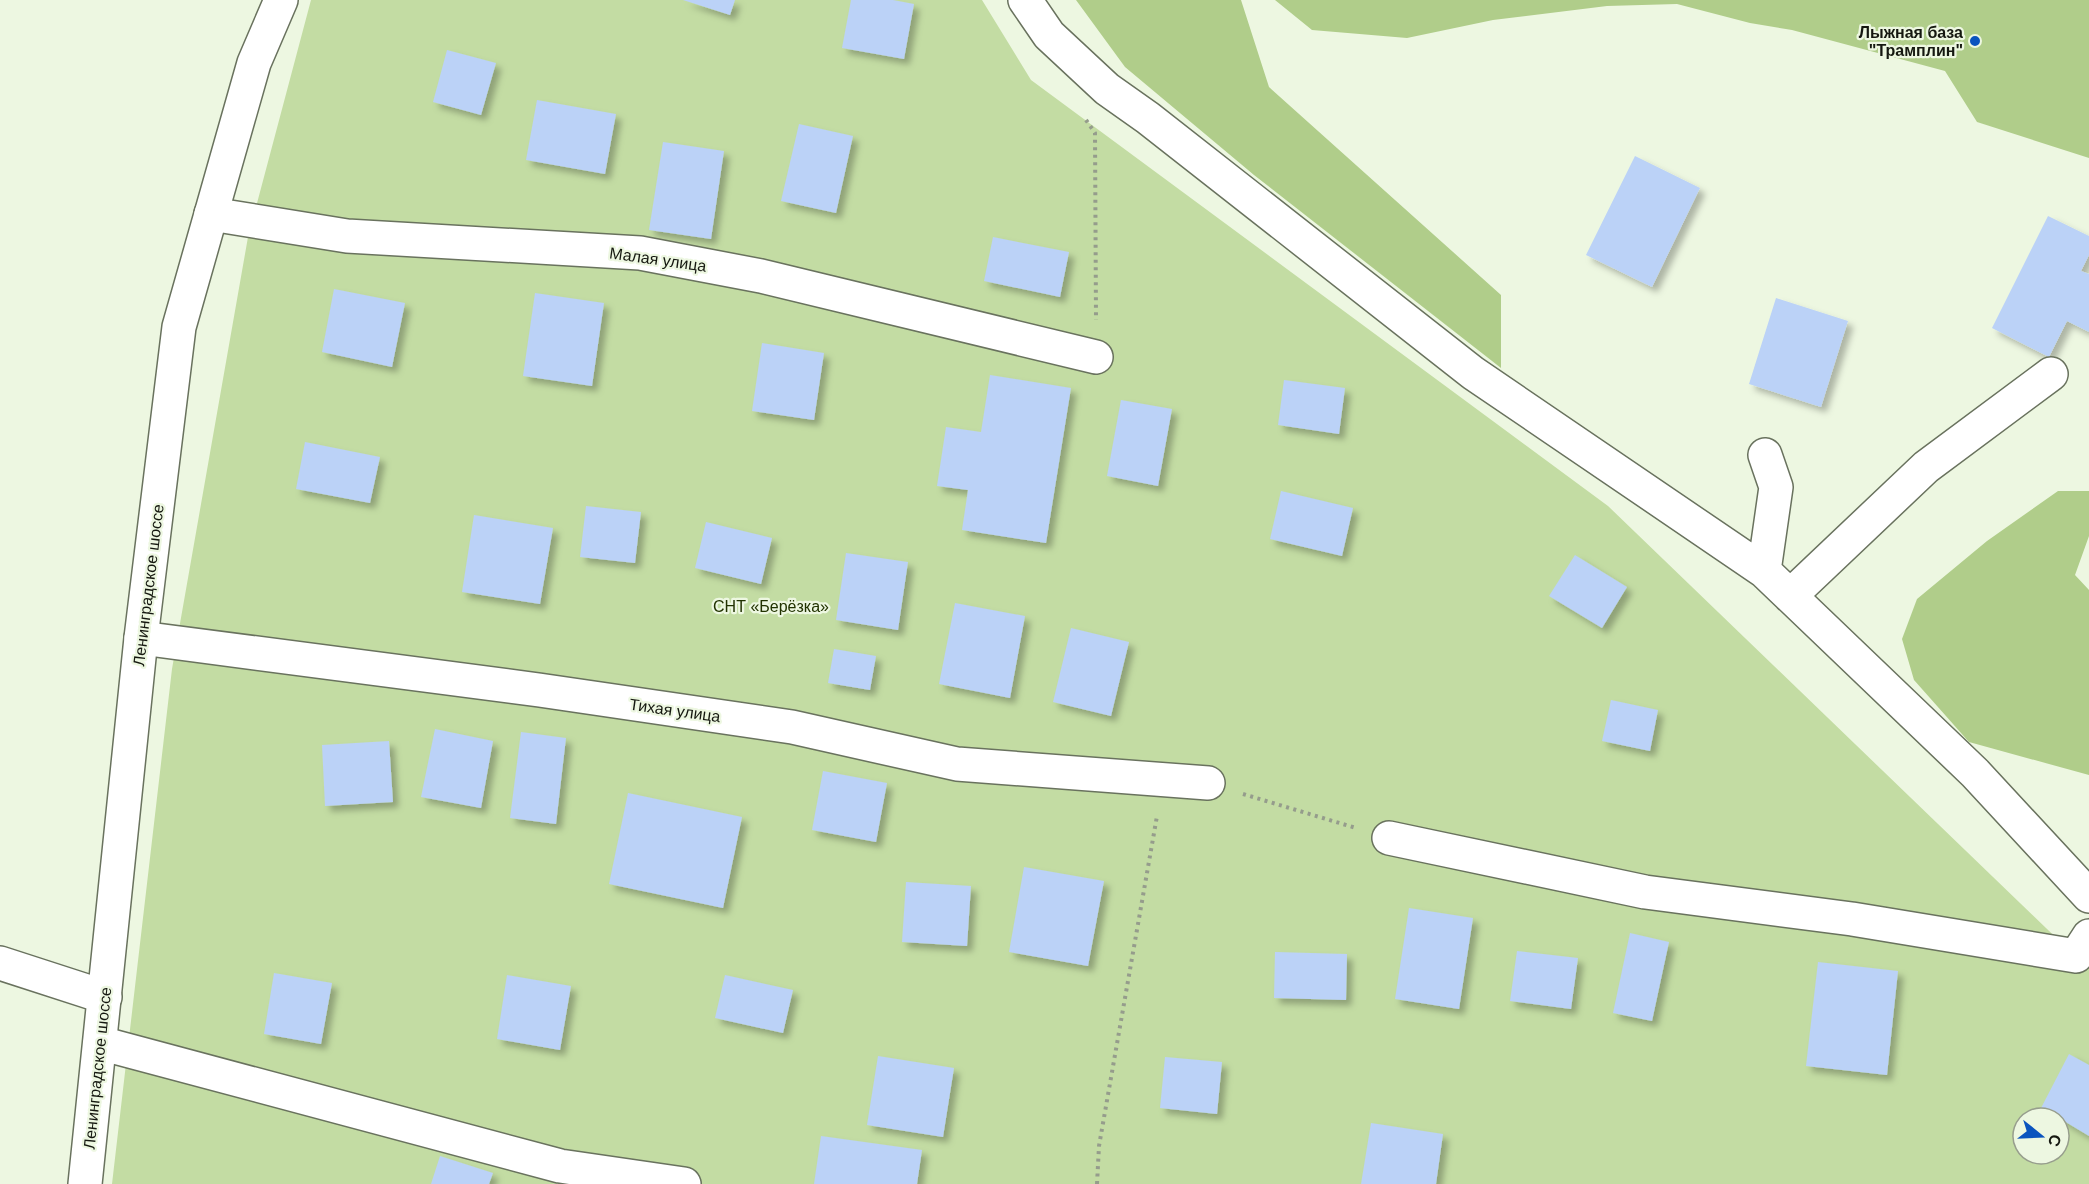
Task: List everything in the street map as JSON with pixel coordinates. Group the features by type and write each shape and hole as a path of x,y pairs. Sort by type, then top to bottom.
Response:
{"street":[{"path":"1025,0 1049,35 1107,88 1148,117 1473,373 1764,571 1976,773 2089,896"},
{"name":"Ленинградское шоссе","path":"85,1184 141,638 179,327 254,63 278,1"},
{"name":"Малая улица","path":"211,214 347,236 640,253 761,276 1096,357"},
{"path":"1790,596 1926,467 2052,374"},
{"path":"1764,571 1776,487 1765,455"},
{"name":"Тихая улица","path":"141,638 539,690 780,726 957,764 1208,783"},
{"path":"1389,838 1646,892 1852,919 2076,956 2089,936"},
{"path":"0,963 105,997"},
{"path":"100,1043 560,1166 684,1184"}],"path":[{"path":"1082,114 1095,134 1096,357"},
{"path":"1097,1184 1099,1146 1163,780"},
{"path":"1208,783 1389,838"}],"green space":[{"name":"СНТ «Берёзка»","path":"311,0 982,0 1031,80 1608,506 2075,956 2089,917 2089,1184 112,1184 172,669 248,237"},
{"path":"1076,0 1241,0 1269,87 1501,295 1501,368 1254,175 1125,67"},
{"path":"1275,0 2089,0 2089,158 1977,122 1945,71 1792,30 1750,23 1677,4 1607,6 1493,20 1407,38 1312,30"},
{"path":"2058,491 2089,491 2089,536 2075,575 2089,590 2089,775 1969,742 1914,680 1902,639 1917,599 1987,541"}],"building":[{"path":"683,0 735,0 730,15"},
{"path":"851,0 893,0 914,4 904,59 842,48"},
{"path":"447,50 496,63 481,115 433,102"},
{"path":"537,100 616,114 605,174 526,160"},
{"path":"799,124 853,136 836,213 781,201"},
{"path":"663,142 724,151 711,239 649,230"},
{"path":"1635,156 1700,188 1652,287 1586,255"},
{"path":"2048,216 2089,236 2089,255 2081,271 2089,274 2089,332 2067,321 2049,357 1992,328"},
{"path":"993,237 1069,252 1060,297 984,281"},
{"path":"334,289 405,303 392,367 322,352"},
{"path":"535,293 604,303 592,386 523,376"},
{"path":"1776,298 1848,321 1821,407 1749,384"},
{"path":"762,343 824,353 814,420 752,411"},
{"path":"990,375 1071,388 1046,543 962,530 968,490 937,486 946,427 981,432"},
{"path":"1284,380 1345,388 1339,434 1278,425"},
{"path":"1121,400 1172,409 1158,486 1107,476"},
{"path":"305,442 380,457 370,503 296,489"},
{"path":"1281,491 1353,508 1342,556 1270,539"},
{"path":"586,506 641,512 635,563 580,557"},
{"path":"474,515 553,528 540,604 462,592"},
{"path":"706,522 772,538 761,584 695,568"},
{"path":"846,553 908,562 898,630 836,620"},
{"path":"1575,555 1627,587 1602,628 1549,596"},
{"path":"955,603 1025,616 1010,698 939,684"},
{"path":"1071,628 1129,642 1111,716 1053,702"},
{"path":"834,649 876,656 870,690 828,683"},
{"path":"1611,700 1658,710 1650,751 1602,741"},
{"path":"435,729 493,741 481,808 421,797"},
{"path":"521,732 566,738 556,824 510,818"},
{"path":"389,741 393,802 325,806 322,745"},
{"path":"823,771 887,783 876,842 812,830"},
{"path":"628,793 742,817 723,908 609,884"},
{"path":"1024,867 1104,881 1088,966 1009,952"},
{"path":"906,882 971,886 967,946 902,942"},
{"path":"1409,908 1473,918 1459,1009 1395,999"},
{"path":"1630,933 1669,942 1652,1021 1613,1013"},
{"path":"1517,951 1578,958 1571,1009 1510,1001"},
{"path":"1275,952 1347,954 1346,1000 1274,998"},
{"path":"1818,962 1898,971 1887,1075 1806,1066"},
{"path":"274,973 332,983 321,1044 264,1034"},
{"path":"507,975 571,986 560,1050 497,1039"},
{"path":"725,975 793,990 783,1033 715,1018"},
{"path":"2069,1054 2089,1065 2089,1136 2071,1125 2071,1106 2042,1106"},
{"path":"878,1056 954,1068 943,1137 867,1125"},
{"path":"1165,1057 1222,1062 1217,1114 1160,1108"},
{"path":"1371,1123 1443,1134 1436,1184 1361,1184"},
{"path":"821,1136 922,1150 917,1184 814,1184"},
{"path":"440,1156 493,1173 489,1184 431,1184"}],"place":[{"name":"Лыжная база \"Трамплин\"","path":"1975,41"}]}
